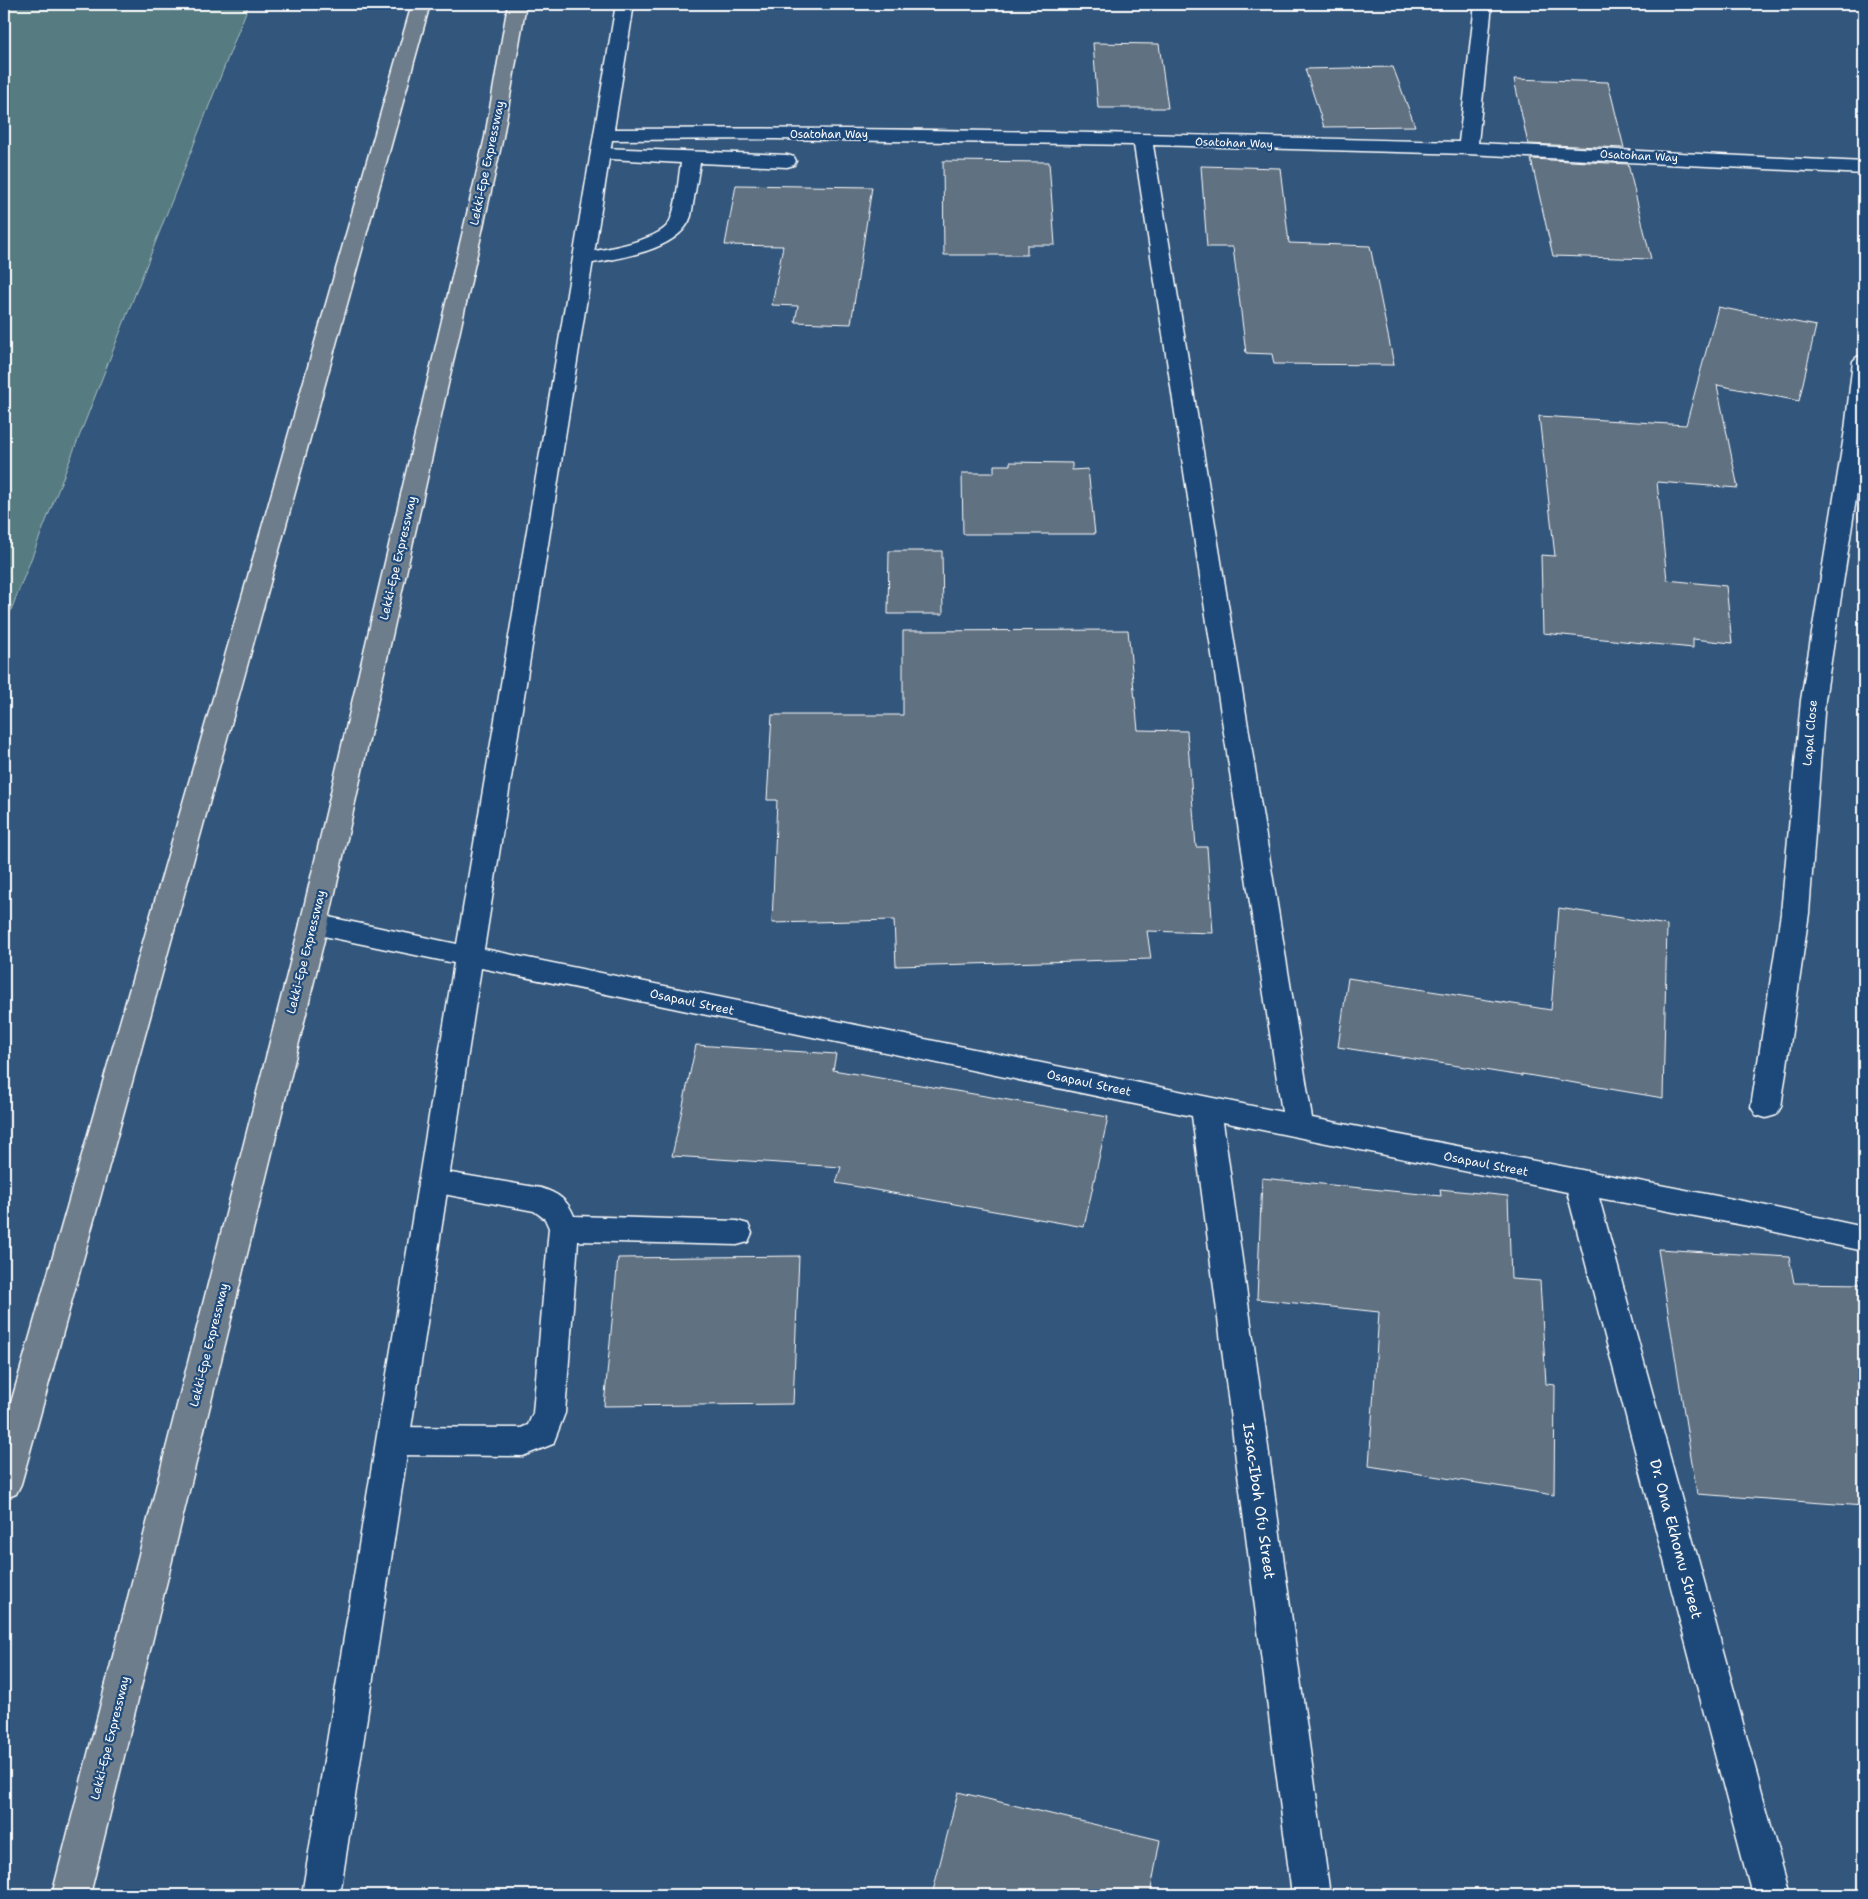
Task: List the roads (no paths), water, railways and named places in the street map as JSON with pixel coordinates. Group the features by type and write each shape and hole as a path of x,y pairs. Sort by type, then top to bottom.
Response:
{"highway":[{"path":"4,1484 421,4"},
{"name":"Lekki-Epe Expressway","path":"71,1895 314,924 494,137 517,4"}],"street":[{"path":"321,1895 469,956 625,4"},
{"path":"1468,148 1484,4"},
{"name":"Osatohan Way","path":"601,145 774,133 964,135 1468,148 1864,168"},
{"path":"1143,140 1299,1127"},
{"path":"601,145 692,157 787,161"},
{"path":"583,260 655,242 672,234 679,223 692,157"},
{"name":"Lapal Close","path":"1766,1107 1795,913 1813,700 1856,430 1864,361"},
{"name":"Osapaul Street","path":"314,924 1299,1127 1580,1183 1748,1214 1864,1239"},
{"name":"Issac-Iboh Ofu Street","path":"1206,1108 1312,1895"},
{"path":"393,1441 523,1442 541,1434 549,1413 564,1228 557,1211 540,1200 433,1182"},
{"name":"Dr. Ona Ekhomu Street","path":"1580,1183 1771,1895"},
{"path":"564,1228 737,1233"}]}
